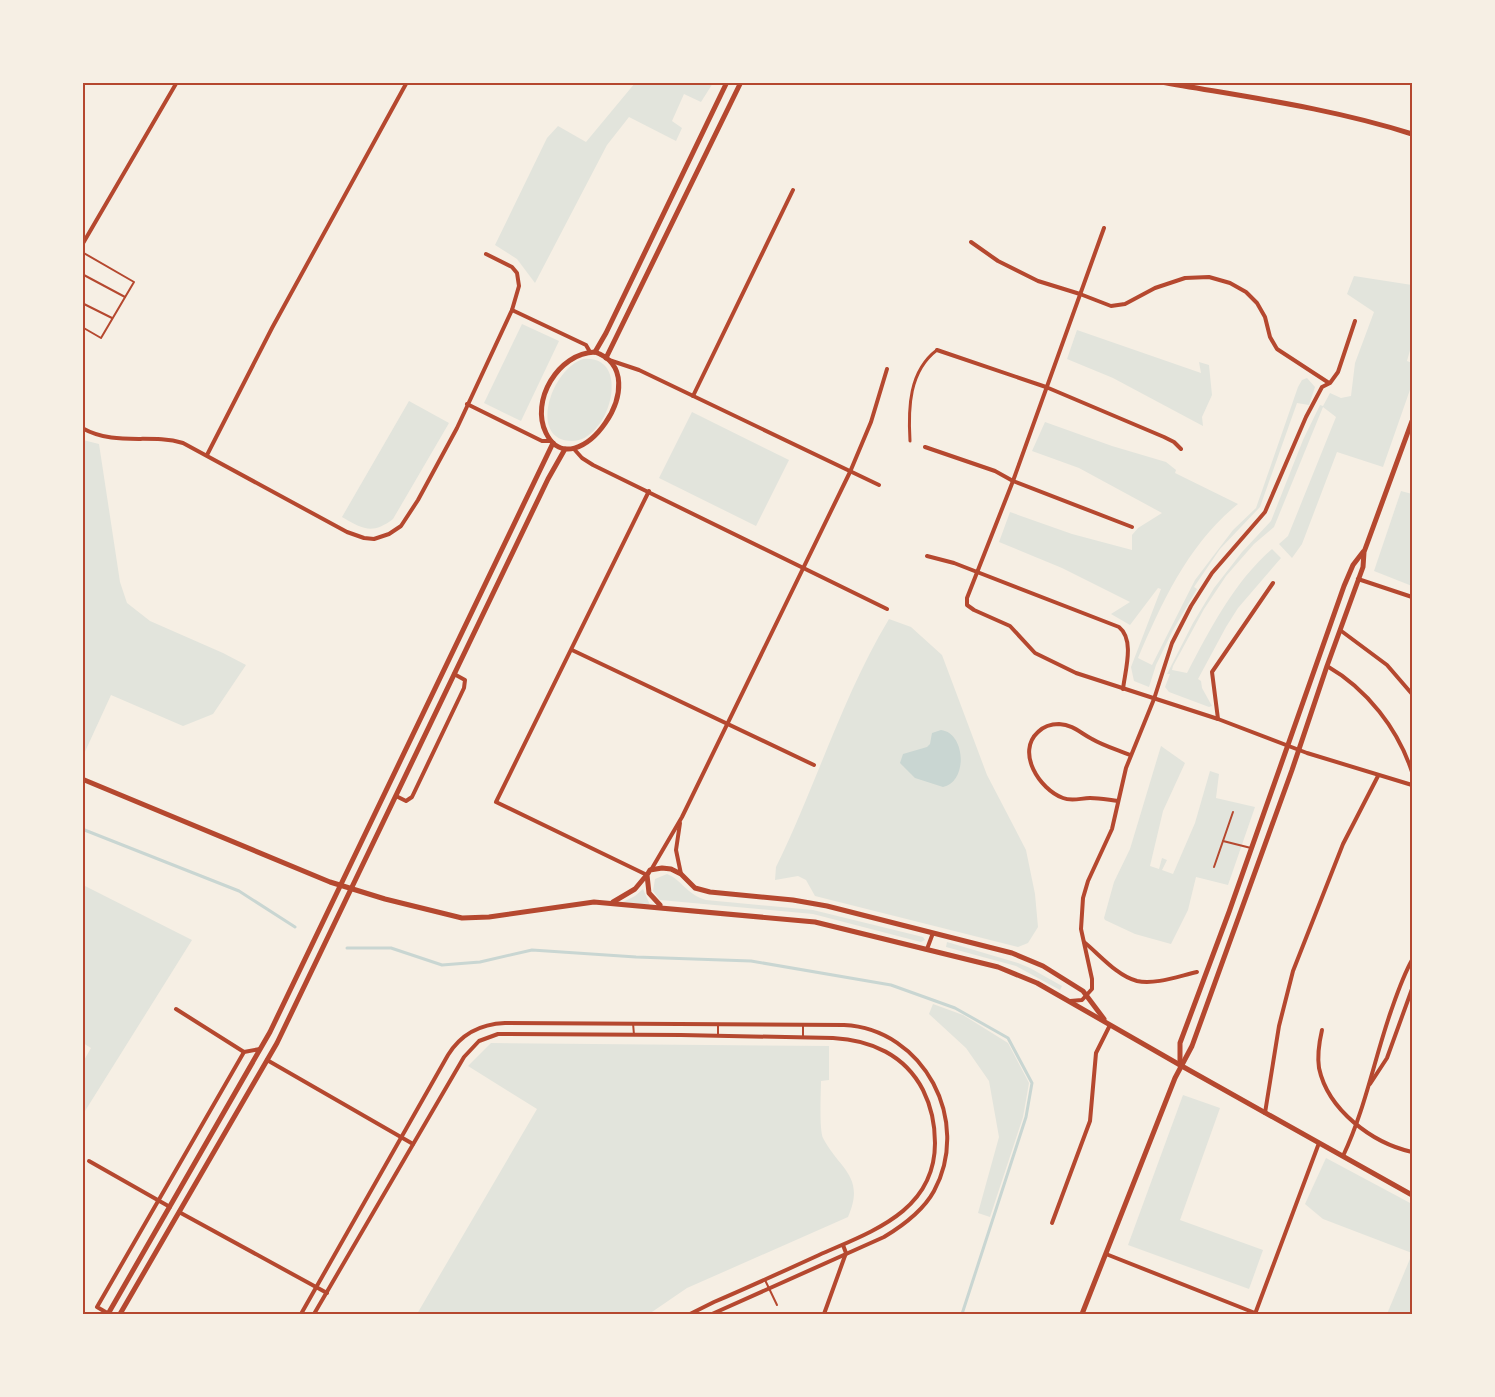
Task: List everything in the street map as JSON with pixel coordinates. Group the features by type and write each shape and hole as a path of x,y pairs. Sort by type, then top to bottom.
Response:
{"street":[{"path":"82,245 177,82"},
{"path":"207,455 272,328 407,82"},
{"path":"552,442 545,432 542,417 544,399 550,382 568,362 580,354 592,352 603,339 727,82"},
{"path":"607,359 701,160 741,82"},
{"path":"1161,82 1320,110 1413,134"},
{"path":"693,396 793,190"},
{"path":"1104,228 1013,481 966,601 967,605 1010,626 1027,647 1038,655 1076,673 1218,719 1288,747 1377,776 1413,785"},
{"path":"971,242 998,261 1048,286 1080,294 1108,306 1129,303 1155,288 1180,279 1209,277 1230,283 1246,292 1257,303 1277,349 1330,384"},
{"path":"82,428 113,439 177,441 207,455 343,530 364,538 378,538 397,530 409,516 457,429 512,310 519,286 517,273 509,264 486,254"},
{"path":"512,310 585,345 592,352 639,370 879,485"},
{"path":"1069,1001 1080,1000 1092,989 1080,919 1084,891 1112,828 1130,755 1155,699 1170,649 1187,613 1218,565 1265,513 1306,417 1322,387 1330,384 1338,372 1355,321"},
{"path":"910,441 910,409 917,374 927,357 937,350 1046,387 1164,437 1181,449"},
{"path":"467,404 542,441 552,442 565,449 574,449 592,439 604,427 611,415 616,398 617,379 615,370 607,359"},
{"path":"611,902 635,889 648,873 682,817 850,472 872,422 887,369"},
{"path":"1180,1065 1187,1058 1192,1046 1363,567 1364,552 1413,421"},
{"path":"244,1052 97,1307 109,1314 260,1049 297,978 552,442"},
{"path":"925,447 995,471 1013,481 1132,528"},
{"path":"120,1314 267,1060 306,984 543,489 565,449"},
{"path":"574,449 593,465 887,609"},
{"path":"649,491 496,802 648,873 666,868 681,874 692,885 710,892 793,900 827,906 1022,956 1056,974 1088,995 1101,1016 1110,1024"},
{"path":"1082,1314 1180,1065 1180,1043 1344,586 1353,565 1364,552"},
{"path":"927,556 946,560 1119,627 1125,633 1128,641 1123,689"},
{"path":"1358,579 1413,597"},
{"path":"1218,719 1212,672 1273,583"},
{"path":"1339,630 1387,665 1413,694"},
{"path":"572,650 814,765"},
{"path":"1327,666 1357,688 1381,714 1401,745 1413,772"},
{"path":"396,796 406,801 411,797 464,688 465,680 454,674"},
{"path":"1118,801 1094,798 1071,800 1060,797 1043,783 1034,770 1028,757 1028,746 1032,738 1044,727 1060,724 1074,727 1092,740 1130,755"},
{"path":"1265,1113 1277,1034 1293,971 1343,844 1377,776"},
{"path":"82,779 330,882 363,894 448,916 482,918 579,903 611,902 815,922 1012,972 1069,1001 1413,1195"},
{"path":"681,874 676,850 682,817"},
{"path":"648,873 649,894 662,907"},
{"path":"927,949 933,933"},
{"path":"1083,941 1122,974 1134,980 1152,981 1197,972"},
{"path":"1343,1156 1370,1085 1380,1044 1402,981 1413,960"},
{"path":"1370,1085 1387,1058 1413,989"},
{"path":"176,1010 244,1052 260,1049"},
{"path":"301,1314 451,1050 460,1039 473,1030 486,1025 501,1024 803,1024 857,1026 893,1039 910,1052 926,1069 946,1114 948,1142 945,1164 930,1198 900,1227 884,1237 712,1314"},
{"path":"1052,1222 1090,1121 1096,1053 1110,1024"},
{"path":"1322,1030 1318,1059 1323,1080 1336,1103 1356,1124 1382,1141 1413,1152"},
{"path":"314,1314 464,1057 484,1038 498,1034 803,1037 856,1040 890,1053 918,1081 926,1096 932,1119 934,1156 928,1176 916,1198 902,1213 886,1223 843,1245 690,1314"},
{"path":"267,1060 413,1144"},
{"path":"1106,1254 1255,1314 1319,1143"},
{"path":"89,1161 170,1207"},
{"path":"179,1212 327,1293"},
{"path":"824,1314 846,1253 843,1245"}],"lane":[{"path":"82,252 134,282 101,338 82,327"},
{"path":"82,274 125,297"},
{"path":"82,303 112,319"},
{"path":"1214,867 1233,812"},
{"path":"1223,841 1251,848"},
{"path":"633,1023 634,1035"},
{"path":"718,1024 718,1035"},
{"path":"803,1024 803,1037"},
{"path":"765,1280 777,1305"}],"shaded area":[{"path":"635,83 713,83 701,102 684,94 672,121 682,128 676,141 629,117 607,145 535,283 517,259 495,245 547,138 558,126 586,142"},
{"path":"1354,276 1412,285 1412,343 1407,361 1412,363 1412,384 1383,467 1337,452 1302,544 1292,558 1279,544 1288,536 1336,417 1323,407 1274,527 1254,544 1226,576 1204,609 1173,666 1172,670 1187,673 1234,591 1272,549 1281,558 1238,608 1198,679 1212,706 1209,707 1169,692 1165,687 1170,674 1167,674 1193,623 1214,588 1242,552 1271,521 1303,440 1320,405 1323,406 1330,393 1341,398 1351,396 1355,363 1374,312 1347,294"},
{"path":"522,324 559,341 521,421 484,403"},
{"path":"1077,330 1201,373 1199,362 1209,365 1212,395 1202,417 1203,426 1113,378 1067,359"},
{"path":"583,359 598,361 608,370 612,383 611,398 597,427 585,437 572,441 558,438 551,430 547,418 553,390 561,376"},
{"path":"1307,378 1315,387 1309,405 1297,403 1260,507 1220,549 1194,587 1197,589 1173,630 1156,665 1149,687 1134,681 1131,667 1161,589 1158,588 1130,625 1111,614 1130,602 1062,568 999,542 1010,512 1072,534 1132,550 1132,535 1138,528 1162,513 1079,468 1032,451 1045,422 1166,462 1176,470 1175,473 1238,504 1205,537 1191,555 1167,595 1138,658 1152,665 1195,580 1233,530 1256,508 1298,387 1302,380"},
{"path":"409,401 449,423 393,519 373,529 356,525 342,517"},
{"path":"692,412 789,460 756,526 659,478"},
{"path":"83,440 99,444 120,582 127,603 150,621 246,665 213,714 183,726 111,695 83,756"},
{"path":"1401,491 1412,494 1412,586 1374,571"},
{"path":"889,619 911,627 942,655 987,775 1026,850 1035,894 1038,927 1028,943 1018,947 815,896 806,880 798,876 775,880 776,867 843,710"},
{"path":"941,730 949,733 955,739 961,758 957,776 943,787 915,778 900,763 903,754 927,747 930,744 932,733"},
{"path":"1161,746 1185,763 1163,811 1150,866 1159,869 1162,858 1167,860 1162,870 1173,874 1195,823 1210,771 1219,774 1216,798 1255,807 1228,885 1196,877 1188,910 1171,944 1135,934 1104,918 1114,882 1130,849"},
{"path":"667,874 706,900 813,910 923,937 925,940 921,942 813,914 660,900 653,891 655,879"},
{"path":"83,885 192,940 85,1111 83,1110 83,1062 91,1048 83,1043"},
{"path":"643,889 650,905 623,902 635,896"},
{"path":"947,942 1018,963 1062,986 1060,990 1016,966 946,947"},
{"path":"933,1004 963,1015 1008,1043 1029,1083 1023,1117 990,1217 978,1213 999,1137 989,1081 966,1048 929,1014"},
{"path":"491,1043 829,1046 829,1080 821,1081 821,1127 823,1138 829,1149 852,1182 853,1203 848,1217 687,1288 649,1314 417,1314 537,1109 468,1066"},
{"path":"1183,1095 1220,1108 1180,1220 1263,1250 1249,1289 1128,1245"},
{"path":"1326,1158 1412,1204 1412,1253 1323,1219 1305,1204"},
{"path":"1412,1254 1412,1314 1387,1314"}],"waterway":[{"path":"82,829 239,891 295,927"},
{"path":"347,948 391,948 442,965 480,962 532,950 751,961 891,985 955,1008 1008,1038 1032,1083 1026,1117 962,1314"}]}
